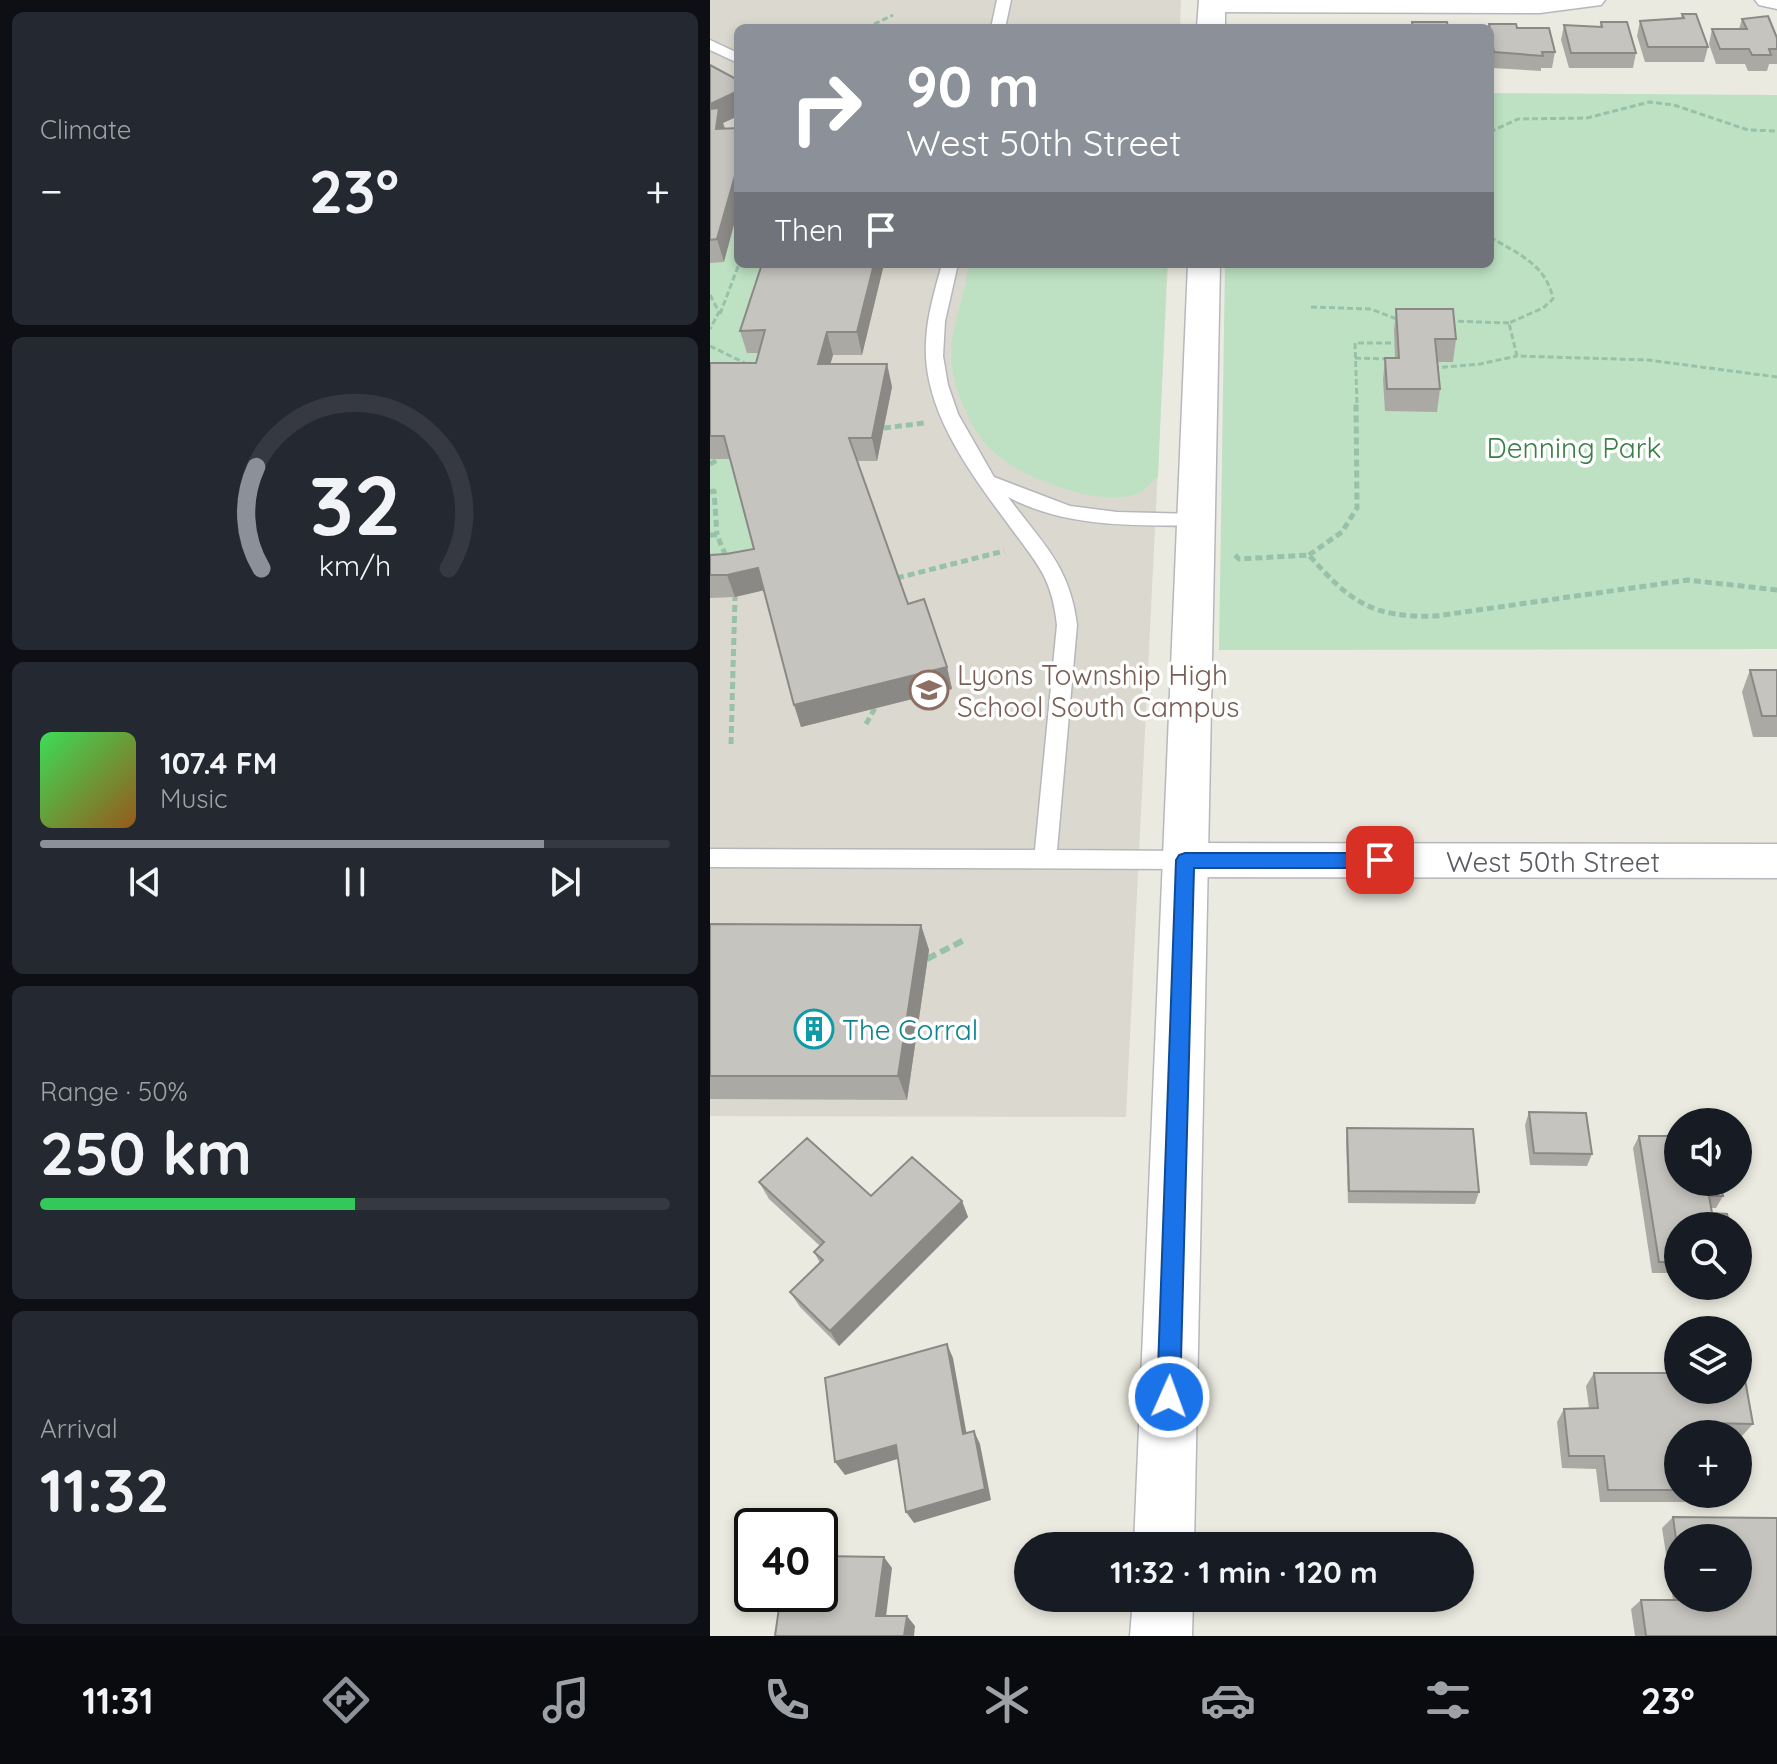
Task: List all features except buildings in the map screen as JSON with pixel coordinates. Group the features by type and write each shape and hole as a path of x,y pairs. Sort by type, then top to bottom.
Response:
{"street":[{"path":"1211,11 1540,5 1592,0"},
{"path":"1768,0 1777,1"},
{"path":"1164,1532 1204,268"},
{"name":"West 50th Street","path":"1185,860 1777,861"},
{"path":"1161,1636 1162,1612"}],"lane":[{"path":"999,24 1004,0"},
{"path":"714,46 734,57"},
{"path":"949,268 934,353 943,406 958,438 1056,575 1064,597 1067,625 1045,860"},
{"path":"988,478 1032,503 1059,512 1101,518 1196,520"},
{"path":"710,858 1185,860"}],"path":[{"path":"874,24 893,15"},
{"path":"1494,130 1518,119 1587,118 1649,102 1674,105 1748,130 1777,131"},
{"path":"1446,321 1509,323 1543,308 1553,299 1552,285 1528,257 1494,239"},
{"path":"710,329 720,314 737,268"},
{"path":"710,295 719,305 720,314"},
{"path":"1311,307 1371,309 1398,320 1414,320"},
{"path":"1509,323 1517,356"},
{"path":"1232,553 1239,559 1309,555 1330,542 1357,513 1355,343 1394,343"},
{"path":"710,346 747,363 756,371"},
{"path":"1433,368 1480,364 1517,356 1635,359 1777,377"},
{"path":"1355,358 1395,359"},
{"path":"884,428 925,423"},
{"path":"710,464 719,459"},
{"path":"710,492 714,491 713,535 728,563"},
{"path":"897,578 1009,550"},
{"path":"1309,555 1343,595 1372,610 1400,618 1436,616 1688,580 1777,590"},
{"path":"731,744 735,597"},
{"path":"866,724 875,708"},
{"path":"927,959 966,939"}],"shaded area":[{"name":"Lyons Township High School South Campus","path":"710,0 1181,0 1180,24 734,24 734,268 1168,268 1126,1117 710,1116"}],"green space":[{"name":"Denning Park","path":"1494,93 1777,95 1777,649 1219,650 1225,268 1494,268"},
{"path":"734,226 734,268 775,268 772,353 763,386 710,385 710,263 724,262"},
{"path":"968,268 1167,268 1158,477 1144,490 1117,497 1075,492 1011,465 983,441 963,406 952,367 954,329"},
{"path":"710,459 731,459 762,571 710,578"}],"place":[{"name":"Lyons Township High School South Campus","path":"929,690"},
{"name":"The Corral","path":"814,1029"}],"route":[{"path":"1169,1397 1185,860 1380,860"}]}
